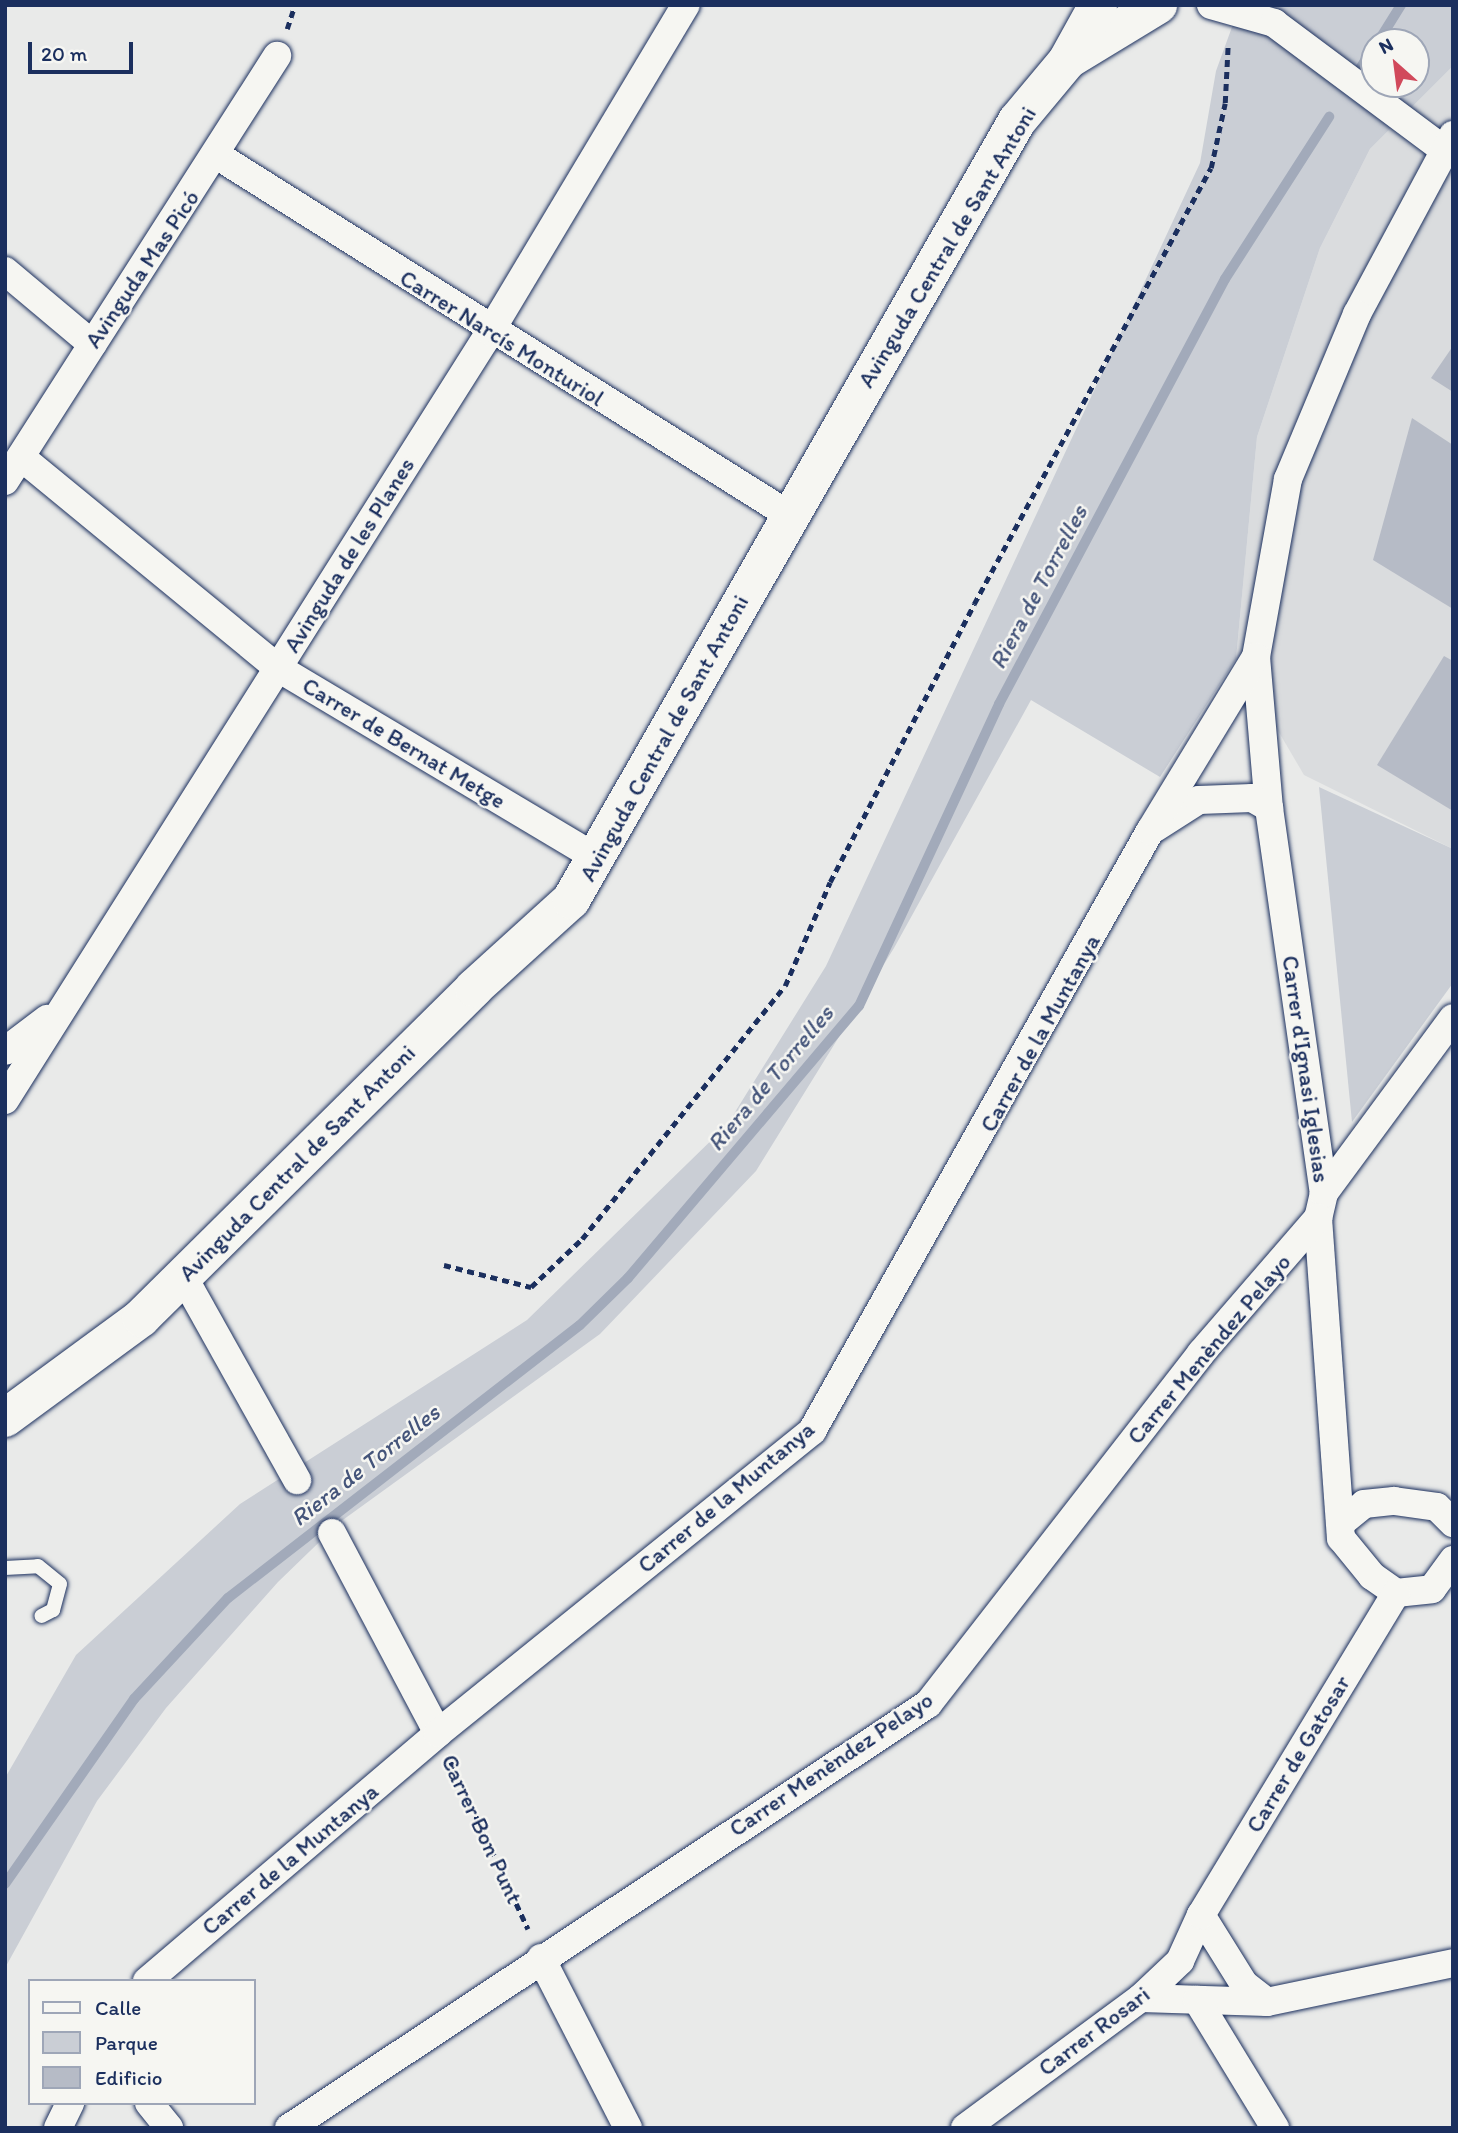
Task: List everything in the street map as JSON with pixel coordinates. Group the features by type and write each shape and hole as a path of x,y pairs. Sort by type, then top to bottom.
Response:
{"main road":[{"name":"Avinguda Central de Sant Antoni","path":"5,1418 101,1352 572,900 599,859 789,515 1017,121 1067,61 1098,5"},
{"name":"Avinguda Central de Sant Antoni","path":"1067,61 1158,5"}],"street":[{"name":"Avinguda de les Planes","path":"5,1101 61,1008 490,332 686,5"},
{"path":"1221,8 1270,14 1368,91 1447,141 1357,314 1288,479 1256,657"},
{"name":"Avinguda Mas Picó","path":"5,481 92,344 218,156 277,56"},
{"name":"Carrer Narcís Monturiol","path":"218,156 490,332 789,515"},
{"path":"5,271 92,344"},
{"name":"Carrer de Bernat Metge","path":"20,457 278,668 599,859"},
{"name":"Carrer d'Ignasi Iglesias","path":"1256,657 1269,808 1321,1206 1342,1522"},
{"name":"Carrer de la Muntanya","path":"149,1979 438,1733 812,1431 1049,1021 1150,831 1256,657"},
{"name":"Carrer de la Muntanya","path":"1150,831 1199,800 1252,798 1269,808"},
{"path":"5,1051 61,1008"},
{"name":"Carrer Menèndez Pelayo","path":"289,2128 541,1958 928,1704 1201,1353 1321,1206 1453,1018"},
{"path":"183,1276 297,1480"},
{"path":"1453,1523 1437,1507 1394,1500 1364,1504 1342,1522 1341,1538 1372,1576 1396,1593 1432,1589 1453,1560"},
{"name":"Carrer Bon Punt","path":"332,1533 438,1733"},
{"name":"Carrer de Gatosar","path":"1200,1915 1396,1593"},
{"path":"1200,1915 1244,1984 1267,2002"},
{"name":"Carrer Rosari","path":"965,2128 1140,1998 1180,1961 1200,1915"},
{"path":"541,1958 628,2128"},
{"path":"1140,1998 1267,2002 1453,1962"},
{"path":"1197,2000 1275,2128"},
{"path":"58,2128 69,2105"},
{"path":"151,2105 169,2128"}],"lane":[{"path":"5,1568 38,1566 61,1584 53,1610 41,1616"}],"path":[{"path":"444,1265 531,1287 582,1239 785,986 830,882 956,640 1211,168 1225,103 1221,8"},
{"name":"Carrer Bon Punt","path":"438,1733 541,1958"}],"shaded area":[{"path":"1453,66 1453,849 1304,775 1236,659 1257,437 1320,248 1370,149 1421,98 1430,98 1430,89"}],"green space":[{"path":"1240,5 1453,5 1453,66 1430,89 1430,28 1360,28 1360,98 1421,98 1370,149 1320,248 1257,437 1236,659 1160,777 1031,700 894,948 756,1171 600,1334 340,1522 278,1582 166,1708 97,1801 5,1968 5,1778 76,1655 240,1504 527,1320 727,1125 826,966 1200,163 1216,71"},
{"path":"1319,787 1453,849 1453,983 1352,1122"}],"building":[{"path":"1453,346 1453,392 1431,378"},
{"path":"1412,418 1453,445 1453,609 1373,560"},
{"path":"1444,656 1453,661 1453,811 1377,765"}],"waterway":[{"name":"Riera de Torrelles","path":"1387,28 1401,5"},
{"name":"Riera de Torrelles","path":"1353,80 1360,69"},
{"name":"Riera de Torrelles","path":"5,1884 134,1699 228,1598 580,1325 628,1278 859,1006 999,704 1225,279 1329,117"}]}
